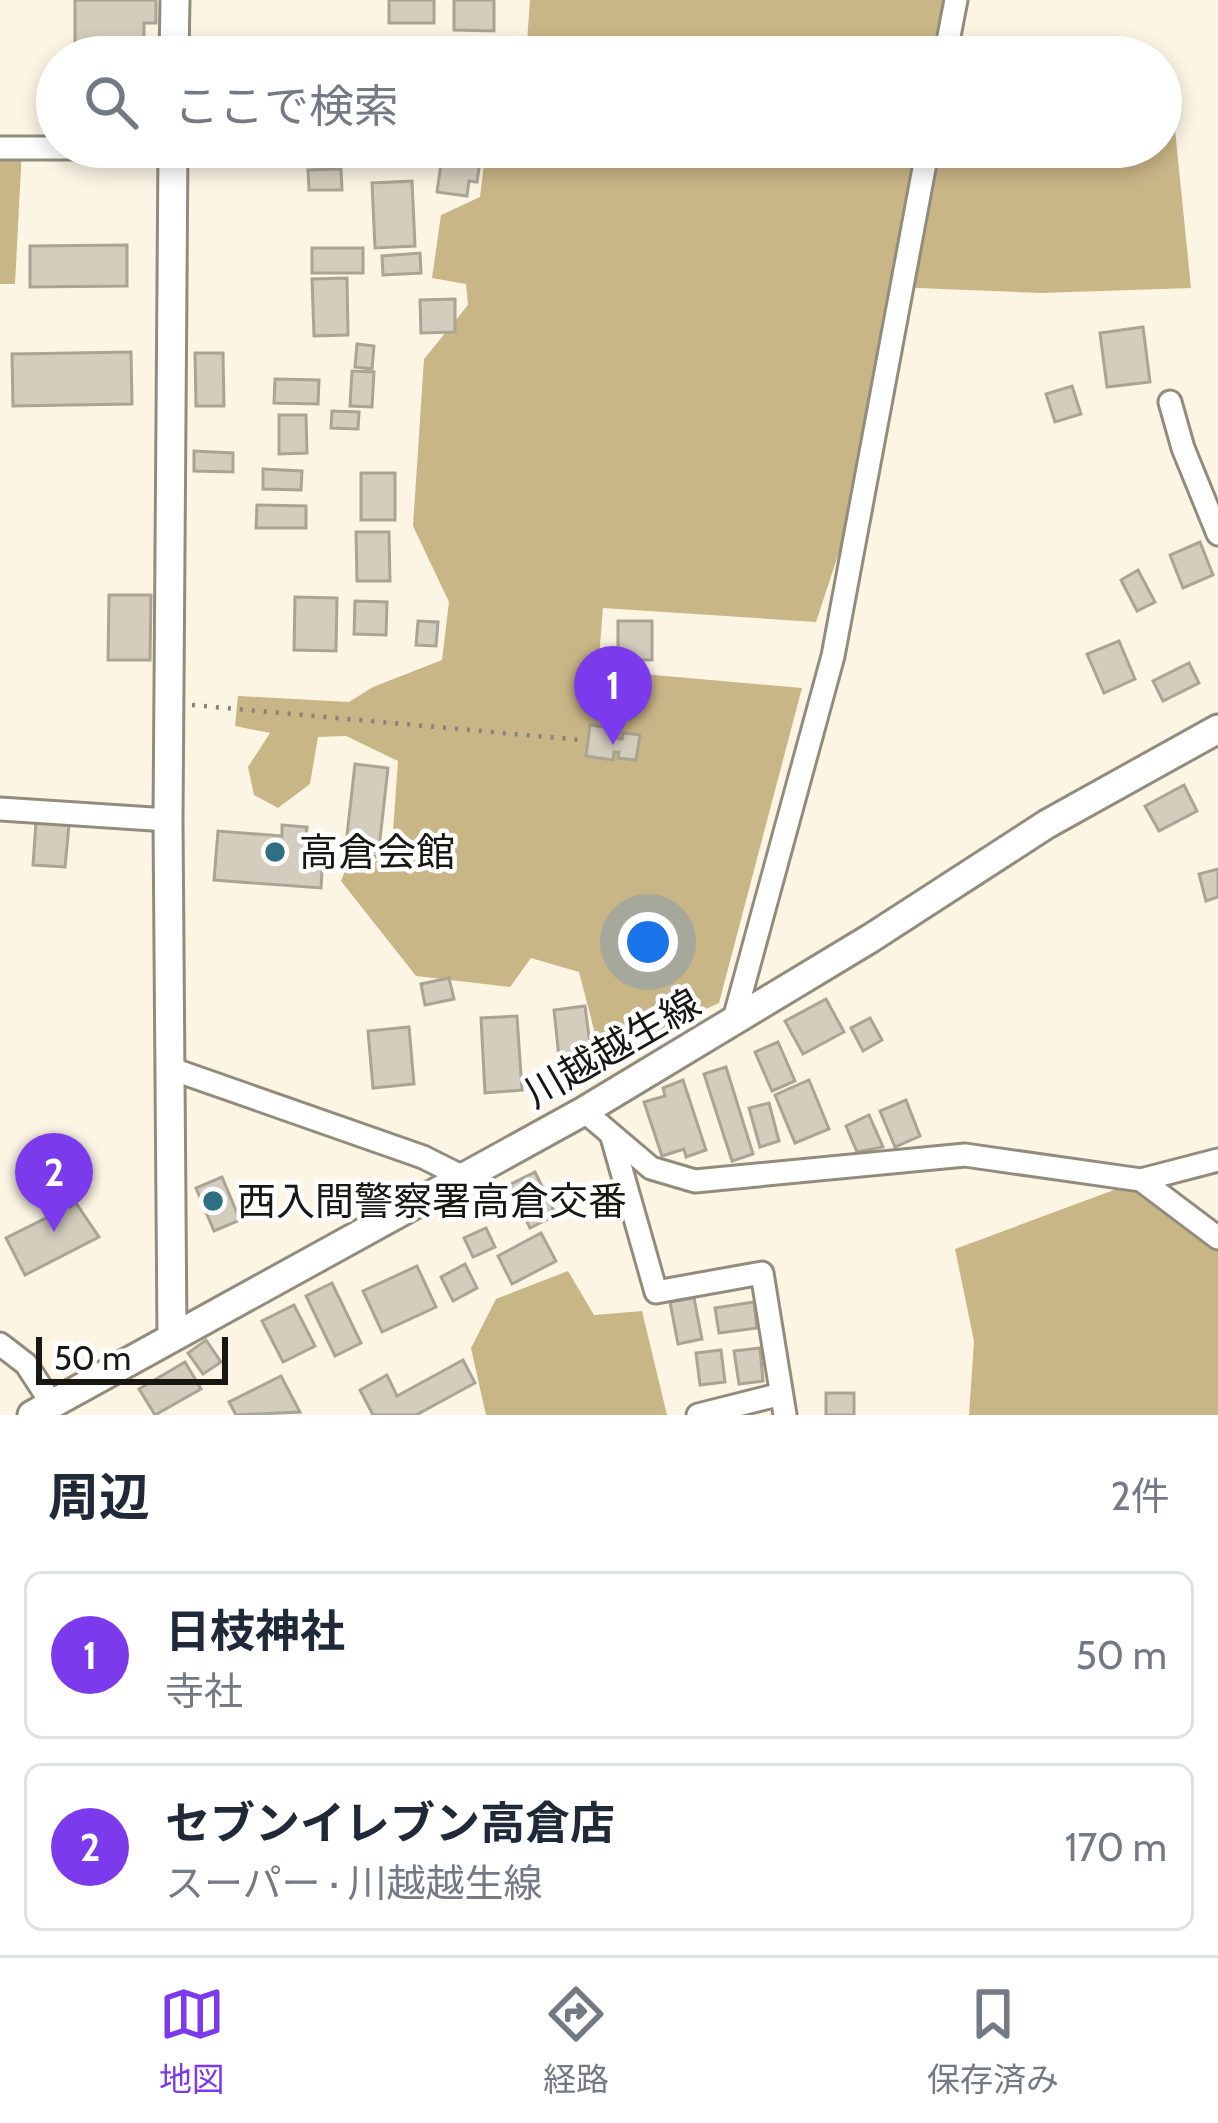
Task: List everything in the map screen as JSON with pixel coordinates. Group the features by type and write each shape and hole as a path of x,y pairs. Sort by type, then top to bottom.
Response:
{"main road":[{"path":"174,36 175,0"},
{"path":"172,1336 168,820 173,168"},
{"name":"川越越生線","path":"55,1408 172,1336 584,1111 1048,824 1218,729"}],"street":[{"path":"949,36 956,0"},
{"path":"0,148 36,148"},
{"path":"733,1023 832,656 924,168"},
{"path":"1170,402 1218,534"},
{"path":"0,808 168,820"},
{"path":"169,1068 423,1157 463,1177"},
{"path":"584,1111 652,1168 695,1181 965,1155 1142,1180 1218,1160"},
{"path":"612,1136 656,1292 762,1273 783,1405 698,1415"},
{"path":"1142,1180 1218,1238"},
{"path":"0,1344 26,1364 55,1408"}],"path":[{"path":"169,703 581,740"}],"shaded area":[{"path":"530,0 964,0 962,36 527,36"},
{"path":"0,148 22,149 15,284 0,284"},
{"path":"483,168 1179,168 1191,288 1041,293 893,287 847,528 816,622 603,608 598,670 802,688 719,1003 601,1057 579,972 531,958 510,987 416,976 341,881 347,866 391,859 398,761 346,736 318,737 310,784 278,808 254,795 248,767 270,733 235,726 238,696 349,702 373,687 442,660 449,602 413,526 424,359 468,305 466,284 432,278 441,215 480,197"},
{"path":"1141,1180 1218,1238 1218,1415 969,1415 974,1341 955,1249"},
{"path":"568,1271 594,1315 642,1311 667,1415 486,1415 471,1348 496,1299"}],"building":[{"path":"75,0 156,0 156,23 144,23 144,36 75,36"},
{"path":"389,0 434,0 434,23 389,23"},
{"path":"454,0 494,0 494,31 454,30"},
{"path":"440,168 479,168 477,182 469,181 467,196 437,192"},
{"path":"341,169 342,190 309,190 308,170"},
{"path":"412,181 415,246 375,248 372,183"},
{"path":"127,245 127,286 30,287 30,246"},
{"path":"312,248 363,248 363,273 312,273"},
{"path":"420,253 421,273 383,275 382,256"},
{"path":"347,278 348,335 314,336 312,279"},
{"path":"455,299 455,332 421,333 420,300"},
{"path":"1143,327 1150,382 1107,387 1100,333"},
{"path":"357,344 374,346 372,369 355,367"},
{"path":"131,352 132,404 13,406 12,354"},
{"path":"195,353 223,353 224,406 196,406"},
{"path":"352,371 374,372 372,407 350,406"},
{"path":"275,379 319,380 318,404 274,403"},
{"path":"1072,386 1081,414 1055,422 1046,394"},
{"path":"332,411 359,412 358,429 331,428"},
{"path":"279,415 306,415 307,453 279,454"},
{"path":"194,451 233,453 233,472 194,471"},
{"path":"263,469 302,471 301,490 263,489"},
{"path":"361,473 395,473 395,520 361,520"},
{"path":"257,505 306,506 306,528 256,528"},
{"path":"356,532 389,532 390,581 357,581"},
{"path":"1200,542 1213,575 1183,588 1170,555"},
{"path":"1138,570 1155,602 1137,611 1121,580"},
{"path":"109,595 151,595 150,660 108,660"},
{"path":"295,597 337,598 336,651 294,650"},
{"path":"355,601 387,602 386,635 354,634"},
{"path":"418,621 438,622 436,646 416,645"},
{"path":"618,621 652,621 652,660 618,660"},
{"path":"1119,641 1135,679 1104,693 1087,654"},
{"path":"1189,663 1199,683 1163,701 1153,681"},
{"path":"590,725 618,729 616,738 622,739 623,733 640,735 636,760 618,758 619,752 614,752 613,760 586,756"},
{"path":"355,764 388,768 378,857 345,853"},
{"path":"1184,785 1197,811 1159,831 1145,806"},
{"path":"36,822 69,825 65,867 33,865"},
{"path":"282,825 307,827 306,837 324,838 321,888 214,880 218,831 282,836"},
{"path":"1218,869 1218,897 1206,901 1199,874"},
{"path":"449,978 454,999 425,1005 421,984"},
{"path":"826,999 844,1032 803,1054 785,1021"},
{"path":"585,1006 591,1053 559,1057 554,1010"},
{"path":"517,1016 522,1090 485,1093 481,1018"},
{"path":"870,1018 882,1040 863,1051 851,1028"},
{"path":"409,1027 414,1084 373,1088 368,1031"},
{"path":"778,1042 795,1081 772,1091 755,1052"},
{"path":"726,1067 753,1154 732,1161 704,1074"},
{"path":"683,1080 706,1150 686,1157 684,1149 662,1156 644,1102 665,1096 663,1088"},
{"path":"809,1080 829,1129 795,1143 775,1095"},
{"path":"906,1100 920,1136 895,1147 880,1111"},
{"path":"769,1103 779,1141 760,1147 749,1108"},
{"path":"869,1115 883,1147 857,1152 846,1126"},
{"path":"535,1172 556,1215 530,1228 509,1185"},
{"path":"222,1177 240,1220 214,1231 196,1188"},
{"path":"67,1200 70,1207 76,1203 99,1237 25,1275 6,1238 48,1217 45,1211"},
{"path":"486,1228 495,1247 473,1257 464,1238"},
{"path":"541,1233 556,1261 512,1284 498,1256"},
{"path":"465,1264 477,1288 453,1301 441,1277"},
{"path":"417,1266 436,1307 382,1332 363,1291"},
{"path":"332,1283 361,1343 335,1356 306,1296"},
{"path":"694,1298 702,1339 678,1344 670,1302"},
{"path":"754,1302 757,1328 719,1333 715,1308"},
{"path":"294,1305 315,1346 283,1362 262,1321"},
{"path":"206,1340 221,1362 203,1374 188,1353"},
{"path":"760,1348 763,1381 739,1384 734,1351"},
{"path":"721,1350 725,1382 700,1385 696,1353"},
{"path":"463,1360 475,1383 416,1415 373,1415 360,1390 387,1375 397,1396"},
{"path":"185,1362 201,1389 155,1415 139,1389"},
{"path":"281,1376 300,1412 236,1415 229,1402"},
{"path":"826,1393 854,1393 854,1415 826,1415"}],"place":[{"name":"日枝神社","path":"613,745"},
{"name":"高倉会館","path":"275,852"},
{"name":"西入間警察署高倉交番","path":"213,1201"},
{"name":"セブンイレブン高倉店","path":"54,1232"}]}
